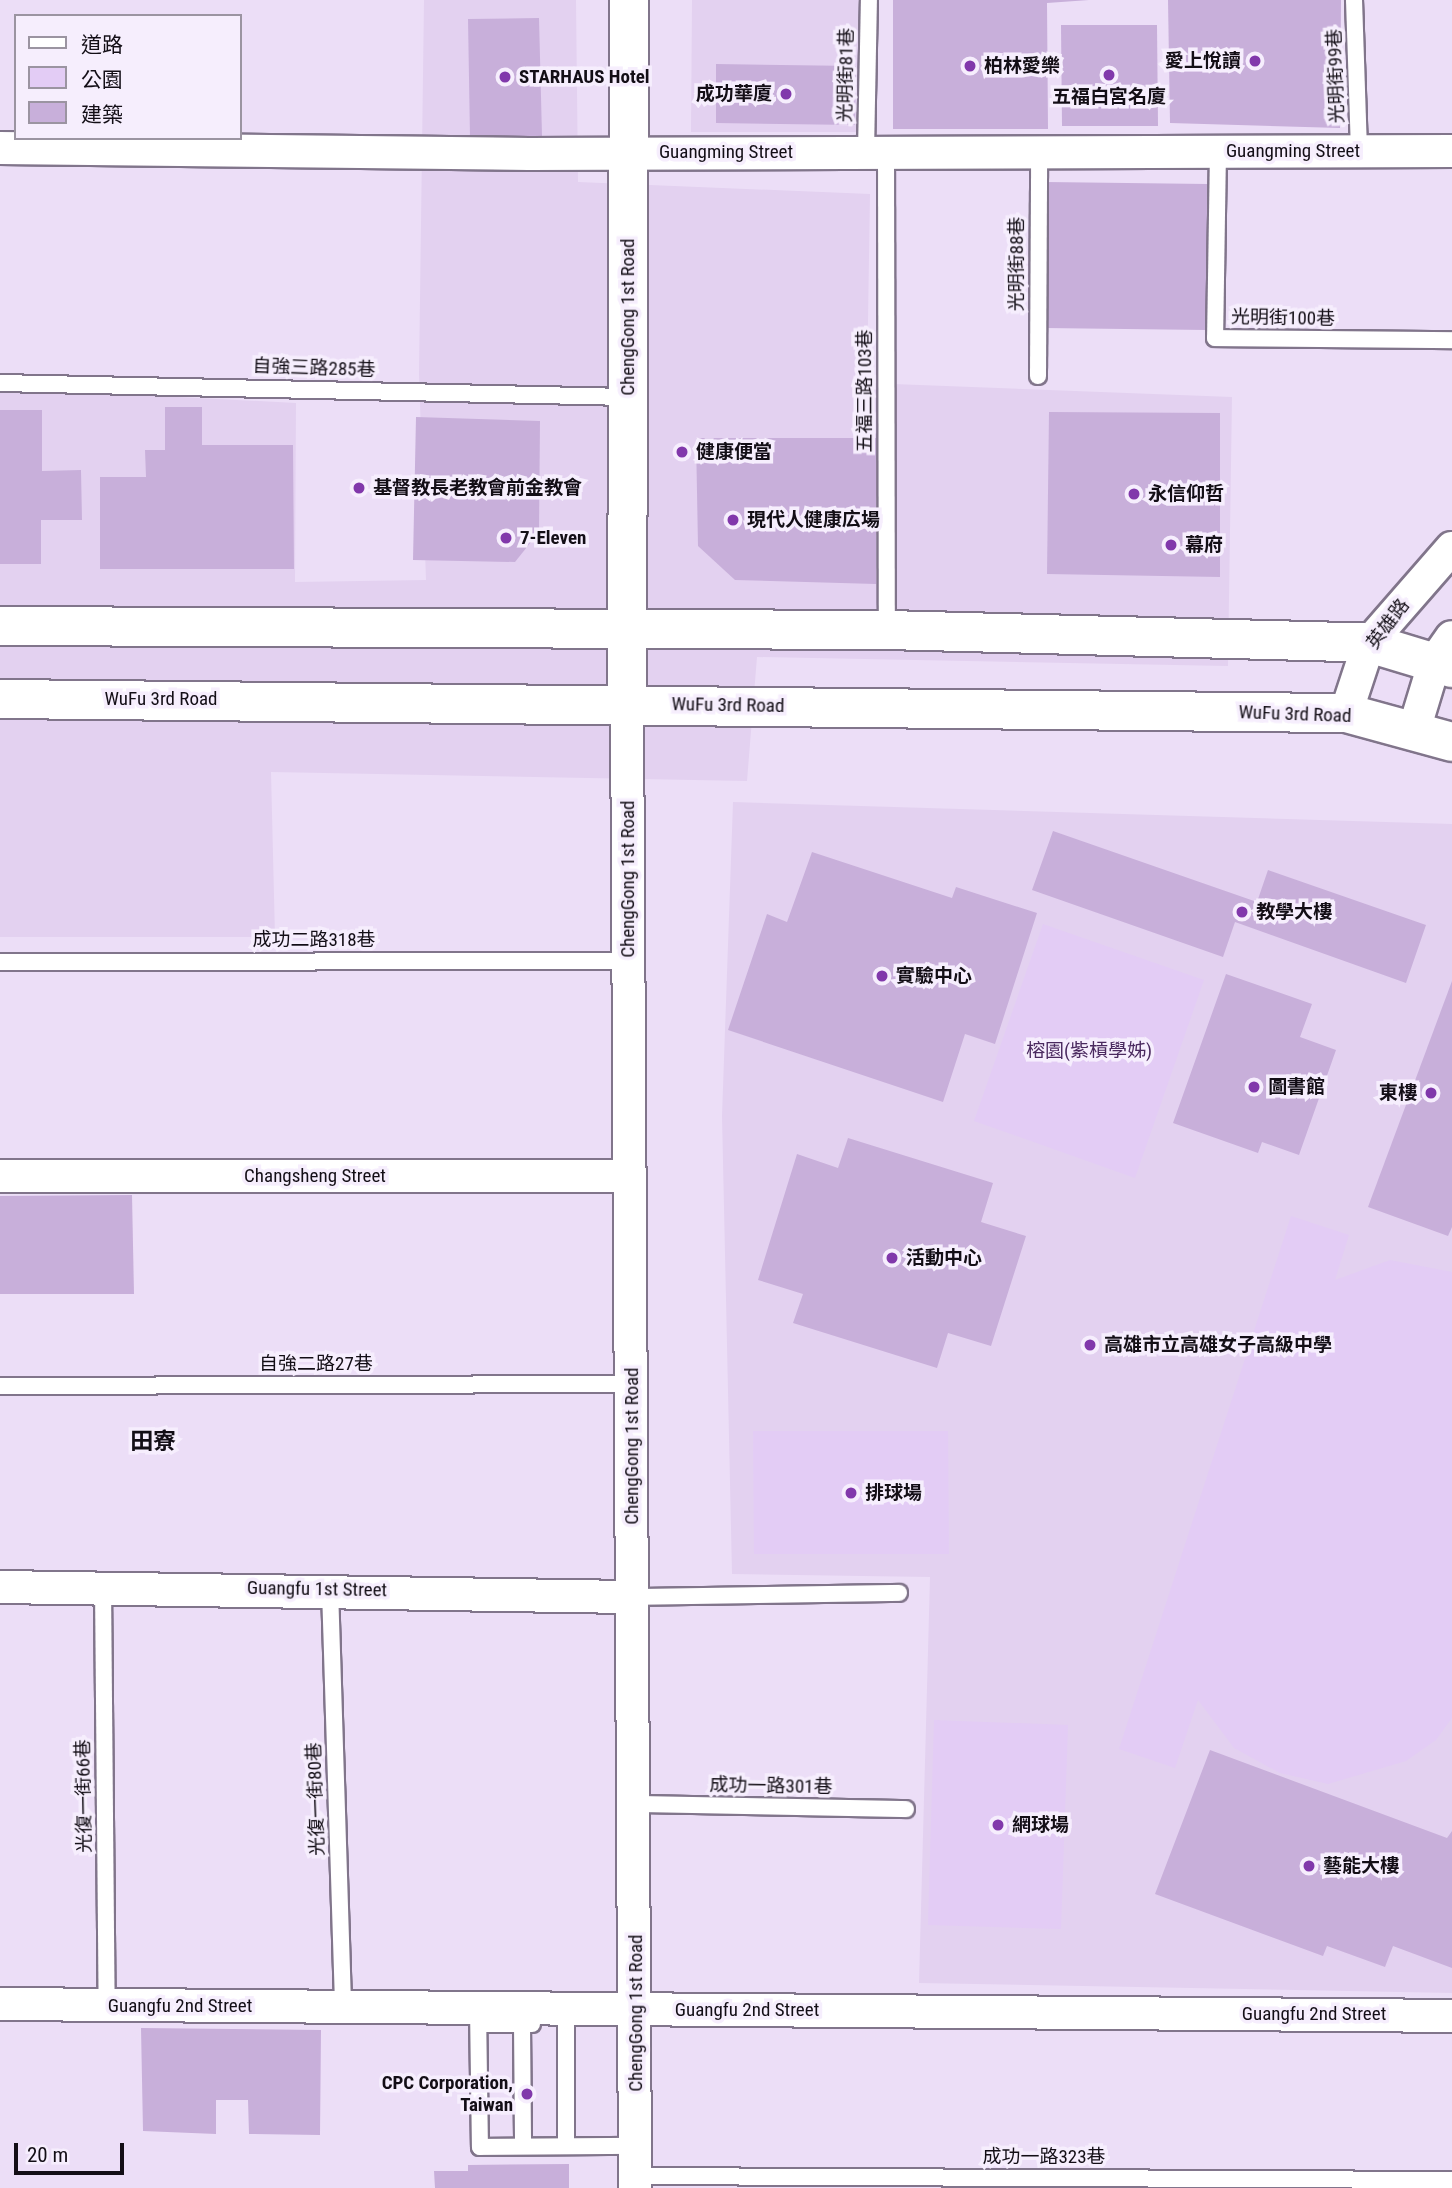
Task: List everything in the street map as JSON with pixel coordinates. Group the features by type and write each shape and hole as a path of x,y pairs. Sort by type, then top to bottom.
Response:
{"street":[{"name":"ChengGong 1st Road","path":"629,0 626,634 637,2009 635,2170"},
{"name":"Guangming Street","path":"0,148 628,152 1452,151"},
{"name":"英雄路","path":"1346,713 1369,643 1452,548"},
{"path":"0,626 626,634 887,630 1369,643 1446,656 1414,730"},
{"name":"WuFu 3rd Road","path":"0,699 1346,713 1452,742"},
{"name":"Changsheng Street","path":"0,1176 630,1176"},
{"name":"Guangfu 1st Street","path":"0,1587 330,1589 633,1597"},
{"name":"Guangfu 2nd Street","path":"0,2004 343,2007 478,2016 571,2016 637,2009 1452,2016"}],"lane":[{"name":"光明街81巷","path":"869,0 876,152"},
{"name":"光明街99巷","path":"1354,0 1359,151"},
{"name":"光明街100巷","path":"1218,151 1215,338 1452,340"},
{"name":"五福三路103巷","path":"876,152 887,630"},
{"name":"光明街88巷","path":"1038,376 1039,152"},
{"name":"自強三路285巷","path":"0,383 627,397"},
{"name":"成功二路318巷","path":"0,962 629,961"},
{"name":"自強二路27巷","path":"0,1386 632,1384"},
{"name":"光復一街66巷","path":"103,1586 107,2005"},
{"name":"光復一街80巷","path":"330,1589 343,2007"},
{"path":"633,1597 899,1594"},
{"name":"成功一路301巷","path":"635,1804 906,1809"},
{"path":"478,2016 522,2024 571,2016 566,2146"},
{"name":"成功一路323巷","path":"478,2016 480,2147 566,2146 635,2170 1452,2180"},
{"path":"522,2024 523,2146"}],"shaded area":[{"path":"424,0 576,0 578,182 870,194 867,383 1232,397 1228,666 757,657 747,781 271,772 275,937 0,937 0,388 296,403 295,582 426,580 419,374"},
{"path":"692,0 872,0 872,132 691,132"},
{"name":"高雄市立高雄女子高級中學","path":"733,802 1452,824 1452,1993 919,1983 930,1577 732,1574 722,1116"}],"green space":[{"name":"榕園(紫槓學姊)","path":"1043,924 1204,980 1135,1178 974,1121"},
{"path":"1291,1216 1349,1235 1335,1280 1390,1260 1452,1272 1452,1718 1436,1740 1406,1761 1328,1784 1280,1773 1234,1748 1198,1700 1175,1768 1119,1749"},
{"name":"排球場","path":"753,1431 948,1431 949,1554 754,1554"},
{"name":"網球場","path":"934,1720 1068,1725 1061,1929 928,1925"}],"building":[{"name":"柏林愛樂","path":"893,0 1089,0 1047,3 1048,129 893,129"},
{"name":"愛上悅讀","path":"1168,0 1341,0 1340,128 1170,123"},
{"name":"STARHAUS Hotel","path":"539,18 542,136 470,137 468,19"},
{"name":"五福白宮名廈","path":"1061,25 1157,25 1158,126 1062,126"},
{"name":"成功華廈","path":"716,64 856,66 855,125 716,123"},
{"path":"1046,182 1208,184 1206,330 1044,328"},
{"path":"165,407 202,407 202,445 293,445 294,569 100,569 100,477 146,477 145,450 165,450"},
{"path":"0,410 42,410 42,471 81,470 82,520 41,520 41,564 0,564"},
{"name":"永信仰哲","path":"1049,412 1220,413 1220,577 1047,574"},
{"path":"416,417 540,421 539,532 515,562 413,560"},
{"path":"696,438 876,438 876,584 735,580 698,546"},
{"name":"教學大樓","path":"1053,831 1257,902 1268,870 1426,925 1406,983 1235,922 1223,957 1032,890"},
{"name":"實驗中心","path":"812,852 952,898 956,887 1037,913 995,1044 965,1034 943,1102 728,1030 767,914 787,922"},
{"name":"圖書館","path":"1226,974 1312,1004 1300,1037 1336,1050 1299,1155 1262,1142 1258,1153 1173,1123"},
{"name":"東樓","path":"1452,981 1452,1227 1448,1236 1368,1207"},
{"name":"活動中心","path":"848,1138 993,1183 981,1222 1026,1236 991,1346 948,1333 937,1368 793,1323 803,1294 758,1280 797,1154 838,1168"},
{"path":"132,1195 134,1294 0,1294 0,1196"},
{"name":"藝能大樓","path":"1210,1750 1447,1838 1452,1831 1452,1968 1393,1946 1385,1967 1327,1946 1323,1956 1155,1894"},
{"path":"141,2028 321,2030 320,2135 249,2134 248,2100 216,2100 216,2134 143,2131"},
{"path":"569,2164 569,2188 435,2188 434,2171 468,2171 468,2165"}],"place":[{"name":"愛上悅讀","path":"1255,61"},
{"name":"柏林愛樂","path":"970,66"},
{"name":"五福白宮名廈","path":"1109,75"},
{"name":"STARHAUS Hotel","path":"505,77"},
{"name":"成功華廈","path":"786,94"},
{"name":"健康便當","path":"682,452"},
{"name":"基督教長老教會前金教會","path":"359,488"},
{"name":"永信仰哲","path":"1134,494"},
{"name":"現代人健康広場","path":"733,520"},
{"name":"7-Eleven","path":"506,538"},
{"name":"幕府","path":"1171,545"},
{"name":"教學大樓","path":"1242,912"},
{"name":"實驗中心","path":"882,976"},
{"name":"圖書館","path":"1254,1087"},
{"name":"東樓","path":"1431,1093"},
{"name":"活動中心","path":"892,1258"},
{"name":"高雄市立高雄女子高級中學","path":"1090,1345"},
{"name":"排球場","path":"851,1493"},
{"name":"網球場","path":"998,1825"},
{"name":"藝能大樓","path":"1309,1866"},
{"name":"CPC Corporation, Taiwan","path":"527,2094"}],"district":[{"name":"田寮","path":"153,1442"}]}
